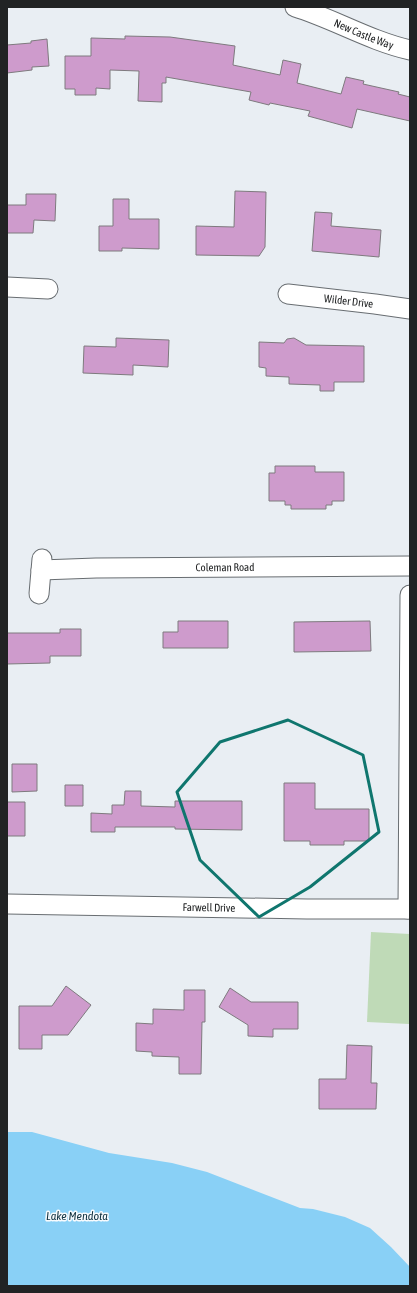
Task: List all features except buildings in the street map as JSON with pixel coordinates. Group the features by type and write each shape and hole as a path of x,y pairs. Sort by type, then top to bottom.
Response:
{"street":[{"name":"New Castle Way","path":"295,7 338,23 391,46 410,50"},
{"path":"7,287 48,289"},
{"name":"Wilder Drive","path":"288,294 410,309"},
{"name":"Coleman Road","path":"39,594 41,565 96,568 410,566"},
{"path":"409,909 410,595"},
{"name":"Farwell Drive","path":"7,904 307,909 409,909"}],"highlighted area":[{"path":"288,720 363,755 379,832 310,887 259,917 200,860 177,792 220,742"}],"green space":[{"path":"371,932 410,934 409,1024 367,1022"}],"water":[{"name":"Lake Mendota","path":"7,1132 32,1132 109,1153 172,1163 207,1172 300,1208 313,1209 345,1217 370,1228 410,1267 410,1286 7,1286"}]}
